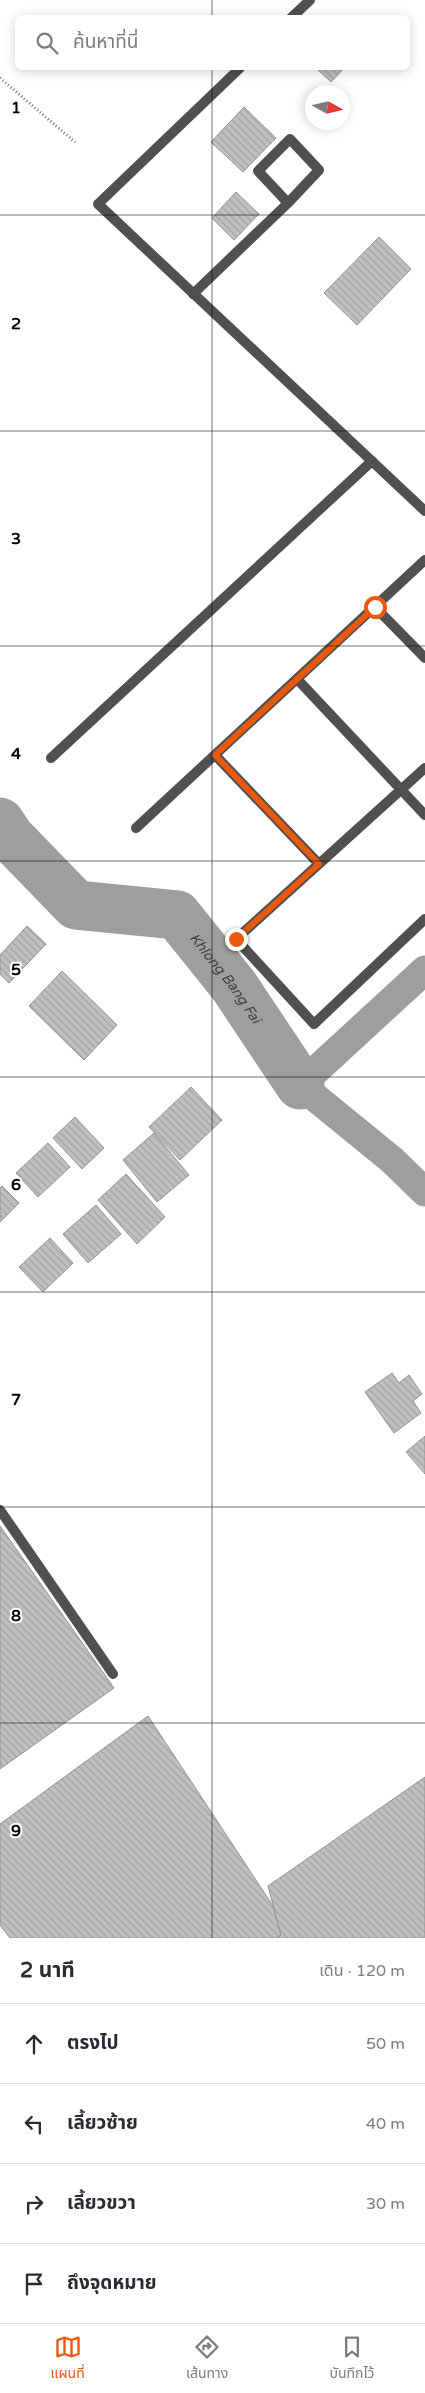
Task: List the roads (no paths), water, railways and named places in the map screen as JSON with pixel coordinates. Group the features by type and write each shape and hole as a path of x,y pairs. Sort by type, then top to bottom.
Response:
{"street":[{"path":"294,15 310,0"},
{"path":"238,70 98,204 425,511"},
{"path":"193,294 288,203 319,170 290,140 258,171 288,203"},
{"path":"51,758 372,461"},
{"path":"136,828 425,560"},
{"path":"375,607 425,658"},
{"path":"297,679 425,815"},
{"path":"215,755 319,864"},
{"path":"425,768 236,939 314,1024 425,919"},
{"path":"0,1510 113,1674"}],"waterway":[{"name":"Khlong Bang Fai","path":"0,822 10,837 76,905 177,915 234,986 300,1085"},
{"name":"Khlong Bang Fai","path":"425,970 300,1085 392,1160 425,1192"}]}
